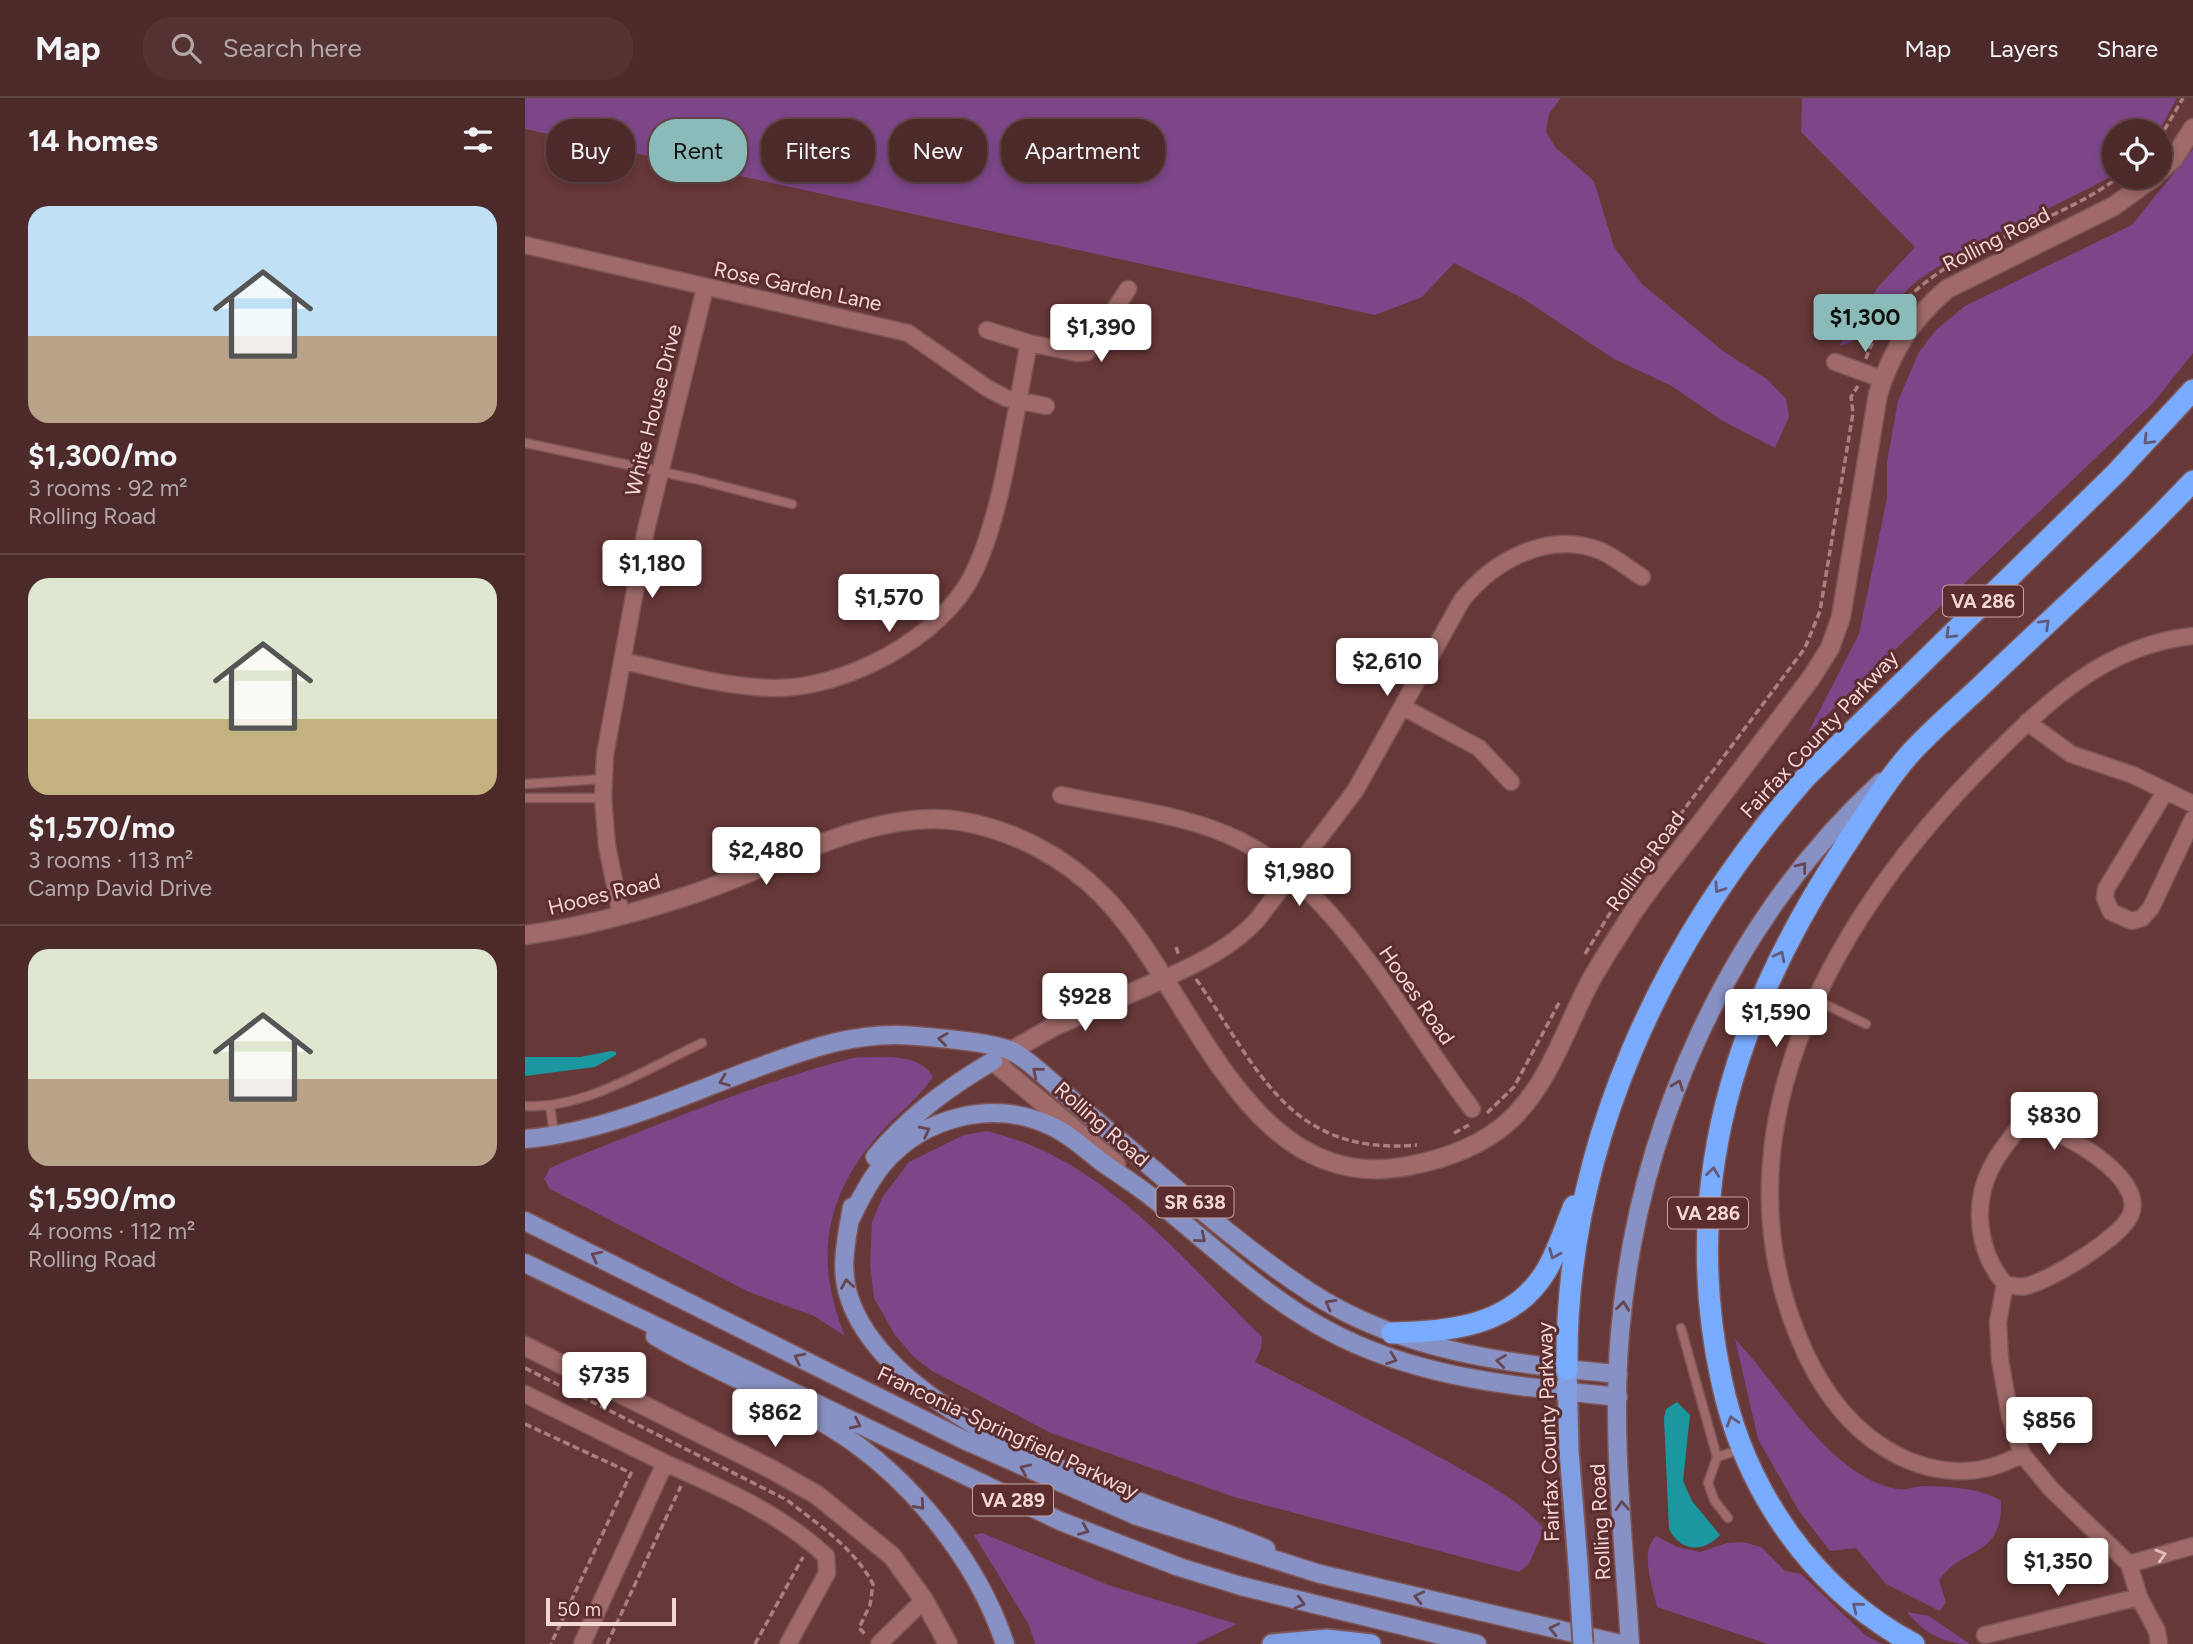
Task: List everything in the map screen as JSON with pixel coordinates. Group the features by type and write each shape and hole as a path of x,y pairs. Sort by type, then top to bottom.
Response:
{"highway":[{"name":"Fairfax County Parkway","path":"1583,1644 1569,1451 1567,1369 1569,1303 1576,1245 1598,1145 1629,1057 1668,972 1717,890 1774,813 1879,702 2123,466 2193,390"},
{"name":"VA 286","path":"1915,1644 1869,1616 1812,1564 1778,1519 1742,1449 1724,1394 1709,1294 1707,1226 1721,1122 1749,1025 1780,956 1836,861 1907,757 2193,481"},
{"path":"1392,1333 1452,1331 1476,1325 1524,1297 1547,1270 1598,1145"},
{"path":"1272,1644 1327,1639 1371,1644"}],"main road":[{"name":"Rolling Road","path":"1630,1644 1618,1374 1625,1295 1637,1224 1658,1140 1698,1040 1745,950 1787,886 1837,825 1907,757"},
{"path":"525,1139 555,1136 623,1118 812,1048 860,1036 913,1035 1011,1051"},
{"name":"Rolling Road","path":"1011,1051 1285,1275 1339,1309 1392,1333 1474,1357 1618,1374"},
{"path":"993,1061 948,1088 886,1143 856,1188 845,1250 848,1294 869,1338 890,1364 907,1379 974,1423 1075,1475 1159,1509 1235,1535 1320,1574"},
{"path":"851,1218 878,1170 905,1142 951,1119 986,1113 1022,1116 1051,1126 1074,1139 1153,1198"},
{"name":"Rolling Road","path":"1153,1198 1275,1297 1299,1314 1357,1345 1449,1376 1618,1397"},
{"name":"Franconia-Springfield Parkway","path":"525,1221 1044,1478 1137,1517 1320,1574 1621,1644"},
{"name":"VA 289","path":"525,1263 992,1490 1107,1539 1179,1567 1299,1603 1477,1644"},
{"path":"574,1288 684,1353 820,1422 866,1453 910,1494 943,1533 983,1593 1005,1644"}],"street":[{"path":"2172,161 2193,128"},
{"name":"Rolling Road","path":"1164,979 1259,1117 1287,1140 1317,1157 1347,1167 1398,1169 1444,1158 1467,1149 1508,1122 1541,1081 1591,981 1633,913 1811,678 1829,648 1845,600 1882,379 1888,362 1912,323 1947,289 2114,206 2137,189"},
{"name":"Rose Garden Lane","path":"525,245 908,333 986,388 1017,400 1046,406"},
{"name":"White House Drive","path":"621,915 607,846 603,797 605,755 660,471 705,288"},
{"path":"987,330 1029,343 1077,353 1087,352 1128,289"},
{"path":"623,661 744,686 778,688 857,671 895,652 925,631 951,606 973,575 989,531 1029,343"},
{"path":"1835,362 1882,379"},
{"path":"993,1061 1073,1017 1188,968 1243,935 1355,791 1462,600 1482,578 1509,559 1542,547 1584,546 1602,551 1642,577"},
{"path":"2022,1454 2001,1466 1974,1472 1938,1469 1892,1453 1853,1424 1827,1391 1804,1352 1778,1276 1768,1194 1776,1114 1787,1072 1816,1000 1842,948 1890,871 1946,802 2027,722 2084,674 2105,662 2193,636"},
{"path":"1403,707 1479,748 1511,782"},
{"path":"2027,722 2071,754 2133,775 2193,804"},
{"path":"2165,792 2106,889 2105,898 2111,912 2132,921 2142,918 2151,908 2193,819"},
{"name":"Hooes Road","path":"1061,795 1217,831 1243,842 1290,876 1336,922 1472,1109"},
{"name":"Hooes Road","path":"525,935 621,915 699,892 872,828 915,820 948,820 1011,836 1075,871 1116,910 1164,979"},
{"name":"Rolling Road","path":"993,1061 1107,1155 1153,1198"},
{"path":"2035,1125 2053,1129 2091,1152 2124,1180 2131,1197 2132,1212 2121,1228 2104,1242 2043,1281 2023,1287 2005,1284 1989,1266 1984,1245 1981,1191 1991,1167 2019,1127 2035,1125"},
{"path":"2005,1284 1998,1322 2000,1360 2022,1454 2051,1489 2129,1564 2139,1597 2157,1631 2159,1644"},
{"path":"525,1346 771,1469 817,1495 892,1556 924,1600 948,1644"},
{"path":"525,1394 665,1464 709,1482 800,1532 827,1556 827,1573 788,1644"},
{"path":"582,1644 665,1464"},
{"path":"2129,1564 2193,1546"},
{"path":"1985,1635 2139,1597"},
{"path":"879,1644 924,1600"}],"lane":[{"path":"525,443 660,471 792,503"},
{"path":"525,784 604,779"},
{"path":"525,798 603,797"},
{"path":"1816,1000 1866,1024"},
{"path":"525,1106 550,1106 589,1094 702,1043"},
{"path":"550,1106 555,1136"},
{"path":"1681,1328 1690,1369 1700,1393 1717,1457 1708,1483 1714,1500 1728,1518"},
{"path":"1717,1457 1742,1449"}],"path":[{"path":"2171,119 2183,98"},
{"path":"1582,958 1626,887 1805,648 1821,611 1853,413 1851,397 1856,391 1871,344 1900,305 1930,276 2102,186"},
{"path":"1176,947 1175,951 1244,1054 1266,1084 1296,1115 1327,1133 1365,1145 1420,1145"},
{"path":"1449,1136 1479,1119 1514,1087 1563,993"},
{"path":"525,1424 631,1473 551,1644"},
{"path":"607,1644 682,1484 688,1487"},
{"path":"755,1644 804,1554 803,1551"}],"shaded area":[{"path":"525,98 1561,98 1549,114 1546,132 1556,148 1594,181 1614,247 1642,284 1723,351 1767,379 1786,399 1789,417 1775,448 1721,420 1672,386 1614,359 1522,298 1454,263 1422,297 1375,315 767,182 875,182 875,119 761,119 761,181 747,178 747,119 649,119 649,156 635,153 635,119 546,119 546,134 525,129"},
{"path":"1802,98 2177,98 2166,119 2102,119 2102,181 1994,235 1924,276 1902,295 1867,333 1839,346 1878,287 1915,247 1801,132"},
{"path":"2193,149 2193,353 2153,403 1808,733 1859,634 1887,498 1887,462 1898,401 1919,352 1936,330 1965,306 2132,225 2161,189 2172,189 2172,175"},
{"path":"857,1057 909,1060 926,1068 933,1076 863,1154 837,1202 830,1227 829,1280 845,1336 814,1316 749,1292 550,1189 544,1179 550,1168 675,1118 783,1078"},
{"path":"986,1131 1028,1144 1067,1163 1137,1214 1262,1337 1261,1349 1255,1362 1428,1451 1513,1500 1544,1529 1529,1564 1519,1572 1234,1497 1051,1433 932,1371 913,1356 895,1335 874,1298 870,1265 872,1222 882,1198 909,1162 964,1135"},
{"path":"1735,1339 1808,1427 1828,1449 1850,1467 1873,1481 1897,1489 1924,1486 1964,1489 1984,1493 2001,1501 1996,1533 1989,1542 1959,1561 1939,1580 1946,1602 1940,1611 1886,1584 1856,1548 1830,1551 1799,1511 1758,1439"},
{"path":"982,1533 1111,1586 1237,1624 1195,1644 1035,1644 1029,1625 974,1535"},
{"path":"1656,1536 1677,1547 1700,1552 1727,1543 1743,1542 1761,1547 1785,1571 1801,1574 1865,1635 1882,1644 1768,1644 1657,1607 1648,1560 1648,1551"},
{"path":"1907,1612 1929,1616 1970,1644 1951,1642 1935,1636"}],"water":[{"path":"616,1052 616,1055 595,1067 525,1076 525,1057 580,1057"},
{"path":"1677,1402 1690,1415 1683,1481 1692,1501 1720,1535 1700,1547 1686,1546 1674,1537 1669,1529 1664,1418 1666,1409"}]}
